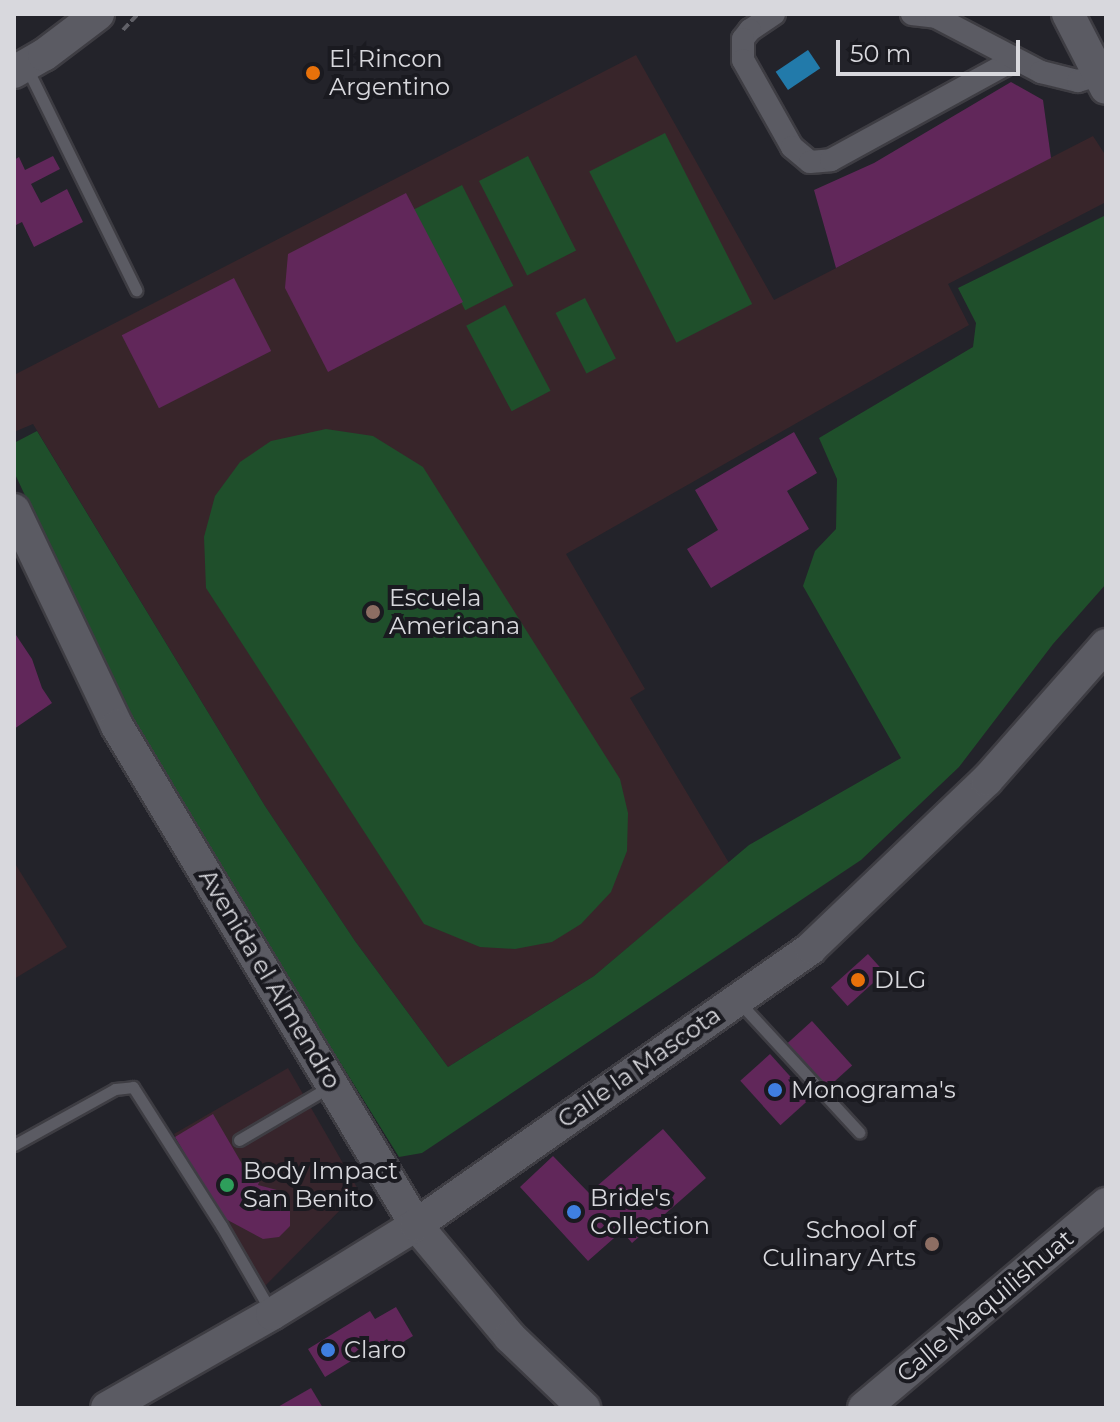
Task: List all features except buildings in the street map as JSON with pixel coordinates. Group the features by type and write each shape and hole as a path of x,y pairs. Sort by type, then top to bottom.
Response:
{"street":[{"path":"20,69 98,14"},
{"path":"774,14 750,30 743,39 743,60 792,147 810,162 831,160 1014,60"},
{"path":"912,14 936,17 1014,60 1078,81 1102,81 1068,14"},
{"name":"Avenida el Almendro","path":"14,510 117,726 416,1225 510,1337 584,1408"},
{"name":"Calle la Mascota","path":"107,1408 272,1314 416,1225 811,948 987,780 1106,645"},
{"name":"Calle Maquilishuat","path":"864,1408 1106,1204"}],"lane":[{"path":"20,69 136,290"},
{"path":"737,999 859,1132"},
{"path":"239,1140 333,1085"},
{"path":"14,1145 115,1089 133,1087 221,1225 272,1314"}],"shaded area":[{"name":"Escuela Americana","path":"636,55 774,300 1093,136 1106,156 1106,202 948,284 969,325 566,554 645,689 630,698 729,863 594,976 448,1067 355,941 265,806 33,424 14,432 14,375"},
{"path":"14,862 67,947 14,979"},
{"path":"288,1068 359,1191 263,1288 174,1134"}],"green space":[{"path":"665,133 752,304 676,343 589,172"},
{"path":"528,156 576,250 527,275 479,181"},
{"path":"462,185 513,286 465,310 414,210"},
{"path":"1106,215 1106,584 1053,644 959,767 861,860 422,1153 399,1157 141,742 14,472 14,443 37,431 265,806 355,941 448,1067 594,976 749,845 901,758 803,586 815,551 836,529 837,479 819,438 973,347 976,323 958,288"},
{"path":"585,298 616,359 586,374 556,313"},
{"path":"505,305 551,391 512,411 466,326"},
{"path":"326,429 373,436 423,467 620,779 628,813 627,851 611,892 581,924 552,942 515,949 480,947 424,924 206,588 204,537 215,496 240,462 271,441"}],"water":[{"path":"808,50 820,68 788,90 776,72"}],"place":[{"name":"El Rincon Argentino","path":"313,73"},
{"name":"Escuela Americana","path":"373,612"},
{"name":"DLG","path":"858,980"},
{"name":"Monograma's","path":"775,1090"},
{"name":"Body Impact San Benito","path":"227,1185"},
{"name":"Bride's Collection","path":"574,1212"},
{"name":"School of Culinary Arts","path":"932,1244"},
{"name":"Claro","path":"328,1350"}]}
